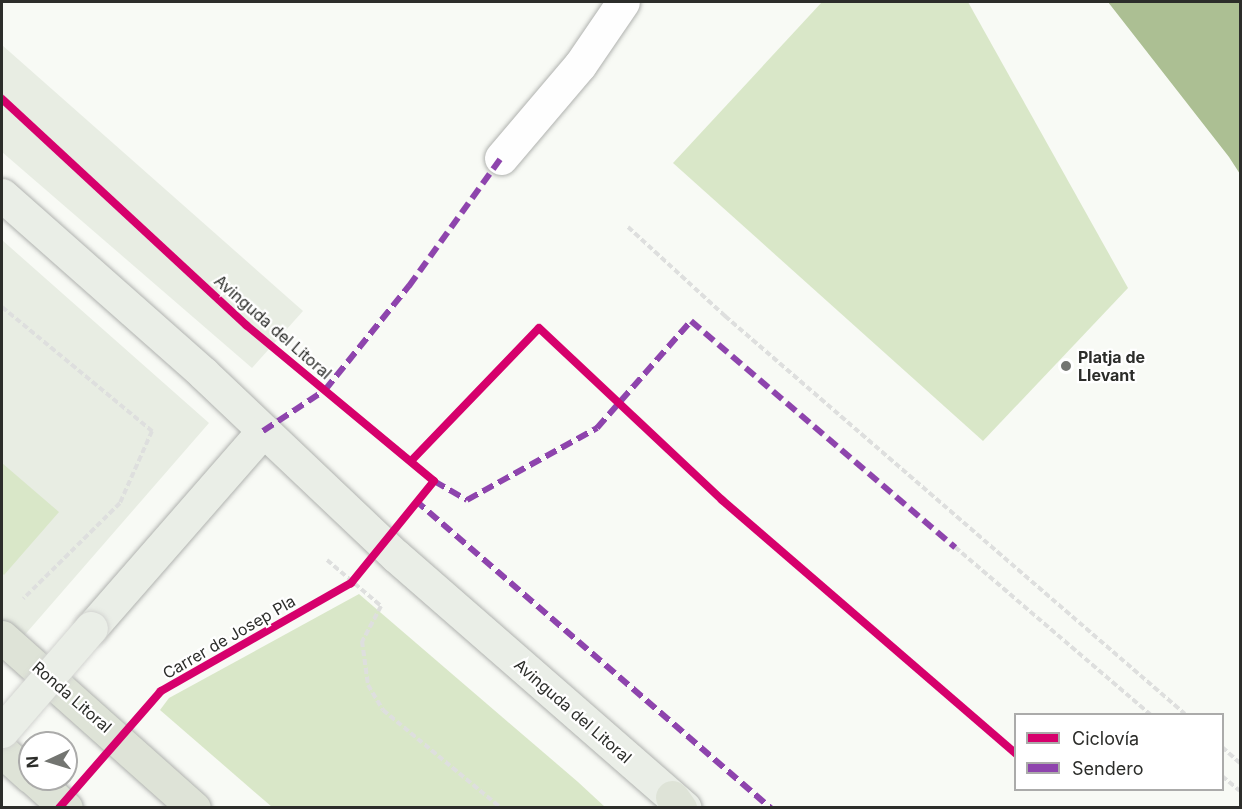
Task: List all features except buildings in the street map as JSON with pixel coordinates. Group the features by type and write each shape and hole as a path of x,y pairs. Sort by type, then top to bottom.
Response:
{"highway":[{"name":"Ronda Litoral","path":"2,637 194,807"},
{"path":"2,751 18,765"},
{"path":"48,791 66,807"}],"main road":[{"name":"Avinguda del Litoral","path":"2,195 263,431 381,542 679,804"},
{"path":"2,731 263,431"}],"lane":[{"path":"501,158 580,65 623,2"}],"path":[{"path":"628,227 734,324 1184,713"},
{"path":"2,307 152,431 120,503 21,601"},
{"path":"341,589 351,583 381,542"},
{"path":"955,547 1149,713"},
{"path":"327,560 351,583 381,606 367,627 362,659 368,685 383,710 501,807"},
{"path":"1224,749 1240,762"},
{"path":"1224,778 1240,791"}],"shaded area":[{"path":"822,2 968,2 1128,288 983,441 673,163"},
{"path":"1108,2 1240,2 1240,174 1229,157"},
{"path":"2,45 303,311 252,368 2,152"},
{"path":"2,240 209,423 2,661 3,575"},
{"path":"2,463 59,512 4,575 2,573"},
{"path":"359,594 605,807 272,807 160,710 169,698"}],"marked path":[{"path":"263,431 325,390 409,286 501,158"},
{"path":"434,481 467,500 597,428 691,321 955,547"},
{"path":"415,500 771,808"}],"cycle path":[{"name":"Carrer de Josep Pla","path":"2,99 246,325 434,481 351,583 161,691 59,808"},
{"path":"412,460 539,328 722,500 1014,752"}],"place":[{"name":"Platja de Llevant","path":"1066,366"}]}
